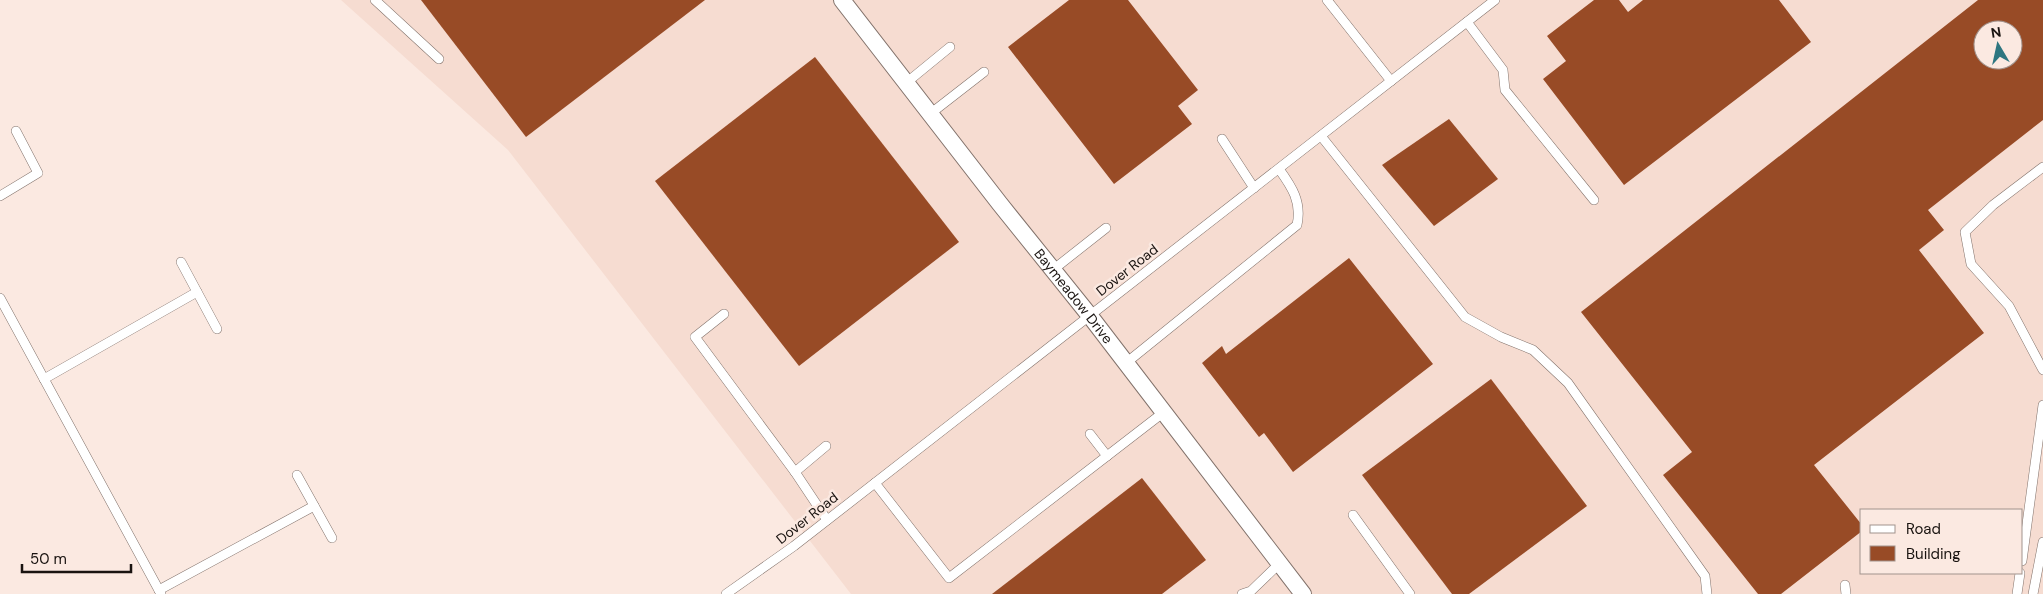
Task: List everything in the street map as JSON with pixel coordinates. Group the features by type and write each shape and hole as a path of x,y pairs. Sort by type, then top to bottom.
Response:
{"street":[{"name":"Baymeadow Drive","path":"842,0 1090,316 1303,594"}],"lane":[{"path":"375,0 439,58"},
{"path":"1327,0 1391,81"},
{"name":"Dover Road","path":"726,594 826,520 1495,0"},
{"path":"1467,22 1503,70 1505,90 1594,200"},
{"path":"906,83 950,47"},
{"path":"930,114 984,72"},
{"path":"0,196 38,173 16,132"},
{"path":"1321,136 1465,317 1533,350 1568,383 1705,576 1707,594"},
{"path":"1222,139 1254,188"},
{"path":"2043,167 1993,205 1965,232 1971,264 2009,306 2043,370"},
{"path":"1126,363 1297,225 1300,211 1294,191 1279,169"},
{"path":"1054,270 1106,228"},
{"path":"181,262 216,329"},
{"path":"44,379 197,292"},
{"path":"0,298 160,592 314,506"},
{"path":"724,314 695,337 795,472 826,520"},
{"path":"2023,554 2043,405"},
{"path":"875,482 949,578 1164,412"},
{"path":"1090,434 1107,456"},
{"path":"795,472 826,446"},
{"path":"297,475 332,538"},
{"path":"1353,515 1410,594"},
{"path":"2033,594 2043,542"},
{"path":"1242,594 1251,591 1279,564"},
{"path":"2017,594 2020,574"}],"shaded area":[{"path":"341,0 2043,0 2043,594 851,594 508,150"}],"building":[{"path":"421,0 705,0 526,137"},
{"path":"1069,0 1128,0 1198,90 1178,106 1192,124 1114,184 1008,47"},
{"path":"1594,0 1619,0 1628,12 1643,0 1779,0 1811,42 1624,185 1543,79 1566,61 1547,36"},
{"path":"1978,0 2043,0 2043,120 1928,210 1944,230 1919,250 1984,333 1814,465 1860,522 1860,533 1781,594 1758,594 1663,475 1692,452 1581,312"},
{"path":"815,57 959,242 799,366 655,181"},
{"path":"1449,119 1498,179 1434,226 1382,165"},
{"path":"1349,258 1433,364 1293,472 1264,433 1259,437 1202,363 1222,346 1226,354"},
{"path":"1491,379 1587,506 1469,594 1452,594 1362,475"},
{"path":"1142,478 1206,560 1162,594 992,594"}]}
